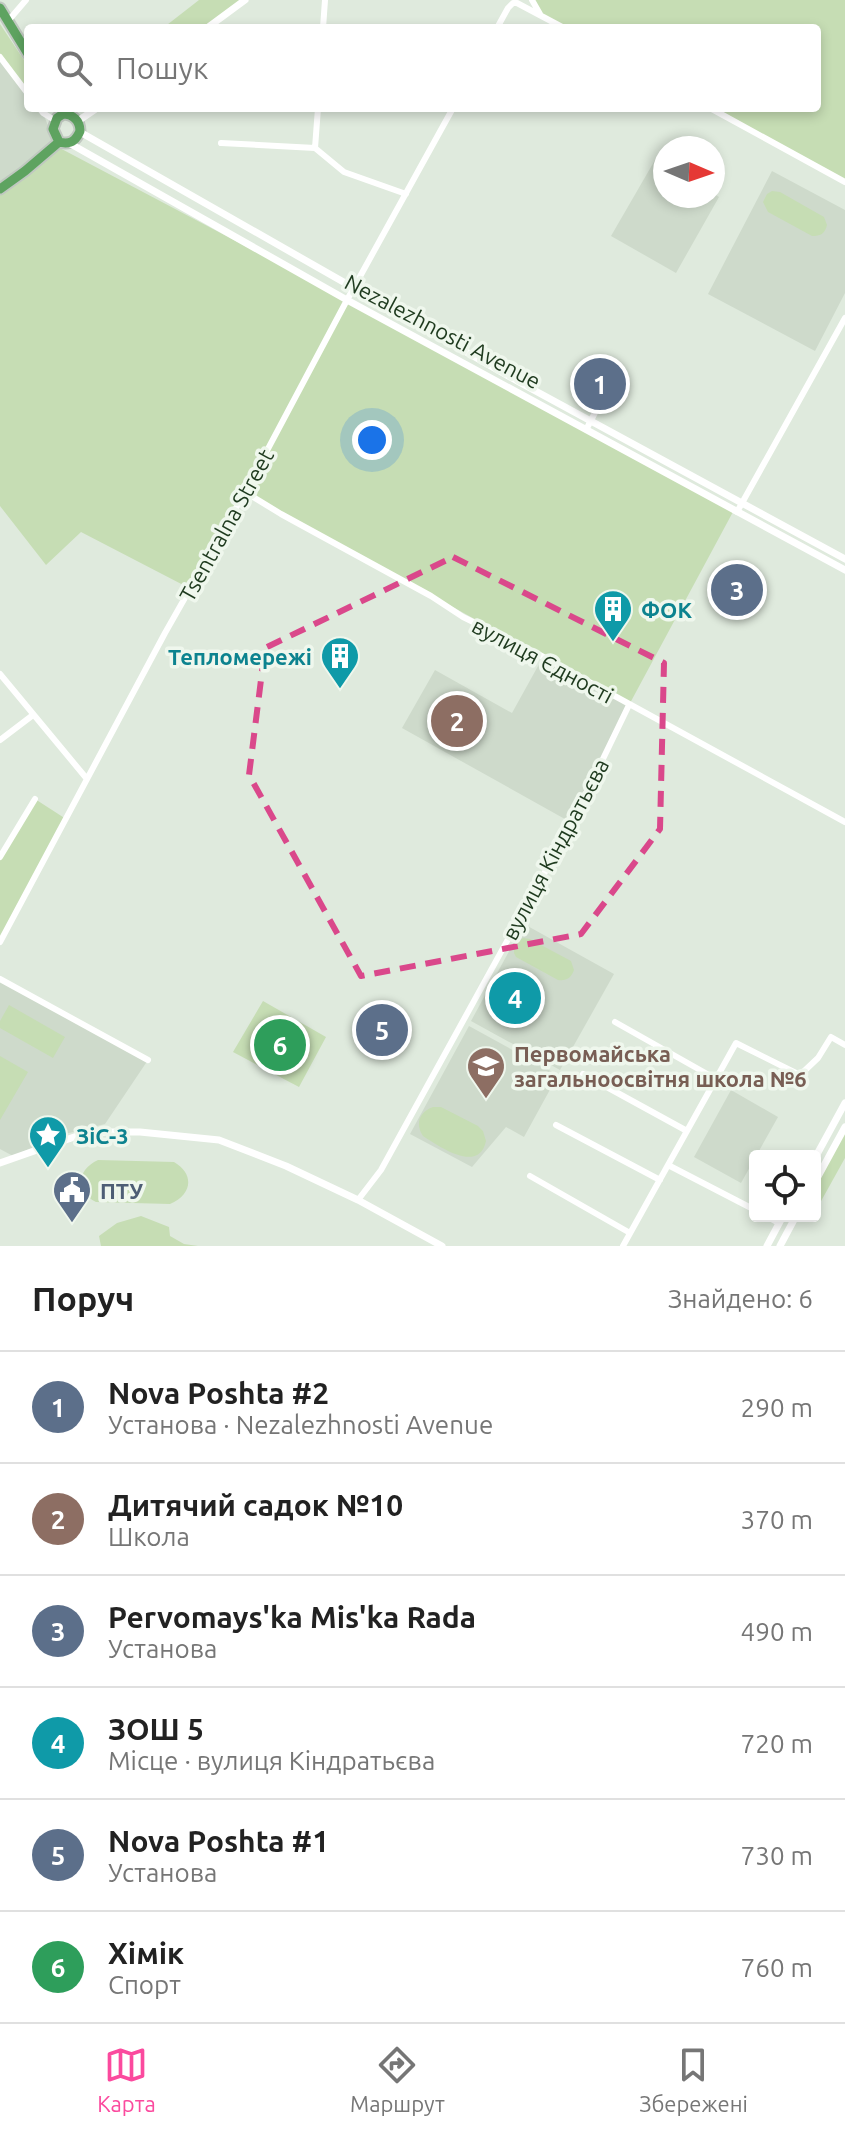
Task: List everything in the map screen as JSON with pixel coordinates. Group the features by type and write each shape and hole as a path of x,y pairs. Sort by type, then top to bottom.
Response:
{"main road":[{"path":"0,8 24,47"},
{"path":"0,189 64,143 75,140 80,132 78,121 73,116 59,114 53,133 64,143"}],"street":[{"path":"8,21 26,0"},
{"path":"215,24 245,0"},
{"path":"323,24 325,0"},
{"path":"532,0 541,16"},
{"path":"499,24 513,3 556,24"},
{"path":"0,57 24,89"},
{"path":"78,121 91,112"},
{"path":"315,148 318,112"},
{"name":"Tsentralna Street","path":"0,942 449,112"},
{"path":"717,112 845,182"},
{"name":"Nezalezhnosti Avenue","path":"80,132 354,287 735,511 845,570"},
{"name":"Nezalezhnosti Avenue","path":"64,143 347,300 845,559"},
{"path":"221,143 315,148 344,172 406,194"},
{"path":"735,511 845,318"},
{"path":"586,395 600,403 588,424"},
{"name":"вулиця Єдності","path":"245,492 463,617 538,654 845,822"},
{"path":"1,677 87,779"},
{"name":"вулиця Кіндратьєва","path":"358,1200 381,1170 572,823 629,705"},
{"path":"0,740 33,715"},
{"path":"0,857 35,799"},
{"path":"0,923 7,930"},
{"path":"0,979 148,1060"},
{"path":"615,1022 716,1079"},
{"path":"623,1246 736,1043 800,1075 818,1058 831,1037 845,1045"},
{"path":"583,1074 687,1131"},
{"path":"819,1150 845,1103"},
{"path":"556,1125 660,1180"},
{"path":"821,1171 845,1127"},
{"path":"0,1163 77,1136 121,1131 219,1140 286,1166 358,1200 442,1246"},
{"path":"668,1165 749,1207"},
{"path":"530,1176 630,1233"},
{"path":"767,1246 780,1222"},
{"path":"780,1246 793,1222"}],"highlighted area":[{"path":"453,557 664,663 660,829 581,934 361,976 249,775 265,648"}],"shaded area":[{"path":"0,57 24,89 24,112 42,112 56,146 0,189"},
{"path":"653,163 653,208 713,208 676,273 611,236"},
{"path":"772,171 845,210 845,293 815,351 708,294"},
{"path":"543,657 629,705 572,823 402,728 435,670 512,713"},
{"path":"524,924 614,974 560,1070 471,1021"},
{"path":"0,979 148,1060 105,1124 61,1135 13,1156 0,1149"},
{"name":"Первомайська загальноосвітня школа №6","path":"469,1026 558,1075 524,1137 506,1127 472,1167 410,1134"},
{"path":"731,1090 778,1117 760,1150 749,1150 749,1169 741,1183 694,1157"}],"green space":[{"path":"199,0 245,0 212,24 168,24"},
{"path":"532,0 845,0 845,182 717,112 821,112 821,24 556,24 541,16"},
{"path":"0,24 24,60 24,89 0,57"},
{"path":"56,146 734,510 629,705 246,492 189,588 81,532 46,565 0,506 0,189"},
{"path":"772,191 780,192 824,217 827,225 823,232 812,236 768,212 763,202"},
{"path":"35,799 66,819 0,942 0,857"},
{"path":"523,938 571,961 572,975 558,980 516,957 514,944"},
{"path":"263,1001 326,1037 299,1087 233,1052"},
{"path":"9,1005 65,1037 53,1058 0,1028 0,1021"},
{"path":"0,1056 28,1072 0,1120"},
{"path":"441,1107 478,1126 486,1141 482,1151 476,1156 458,1155 423,1136 420,1119 424,1112"},
{"path":"845,1127 845,1158 821,1201 821,1171"},
{"path":"98,1160 174,1162 185,1172 188,1184 183,1195 170,1204 96,1202 84,1192 81,1181 86,1169"},
{"path":"141,1216 169,1227 170,1236 184,1244 198,1246 101,1246 99,1236 117,1223"}],"place":[{"name":"Nova Poshta #2","path":"600,384"},
{"name":"Pervomays'ka Mis'ka Rada","path":"737,590"},
{"name":"ФОК","path":"613,643"},
{"name":"Тепломережі","path":"340,690"},
{"name":"Дитячий садок №10","path":"457,721"},
{"name":"ЗОШ 5","path":"515,998"},
{"name":"Nova Poshta #1","path":"382,1030"},
{"name":"Хімік","path":"280,1045"},
{"name":"Первомайська загальноосвітня школа №6","path":"486,1100"},
{"name":"ЗіС-3","path":"48,1169"},
{"name":"ПТУ","path":"72,1224"}]}
